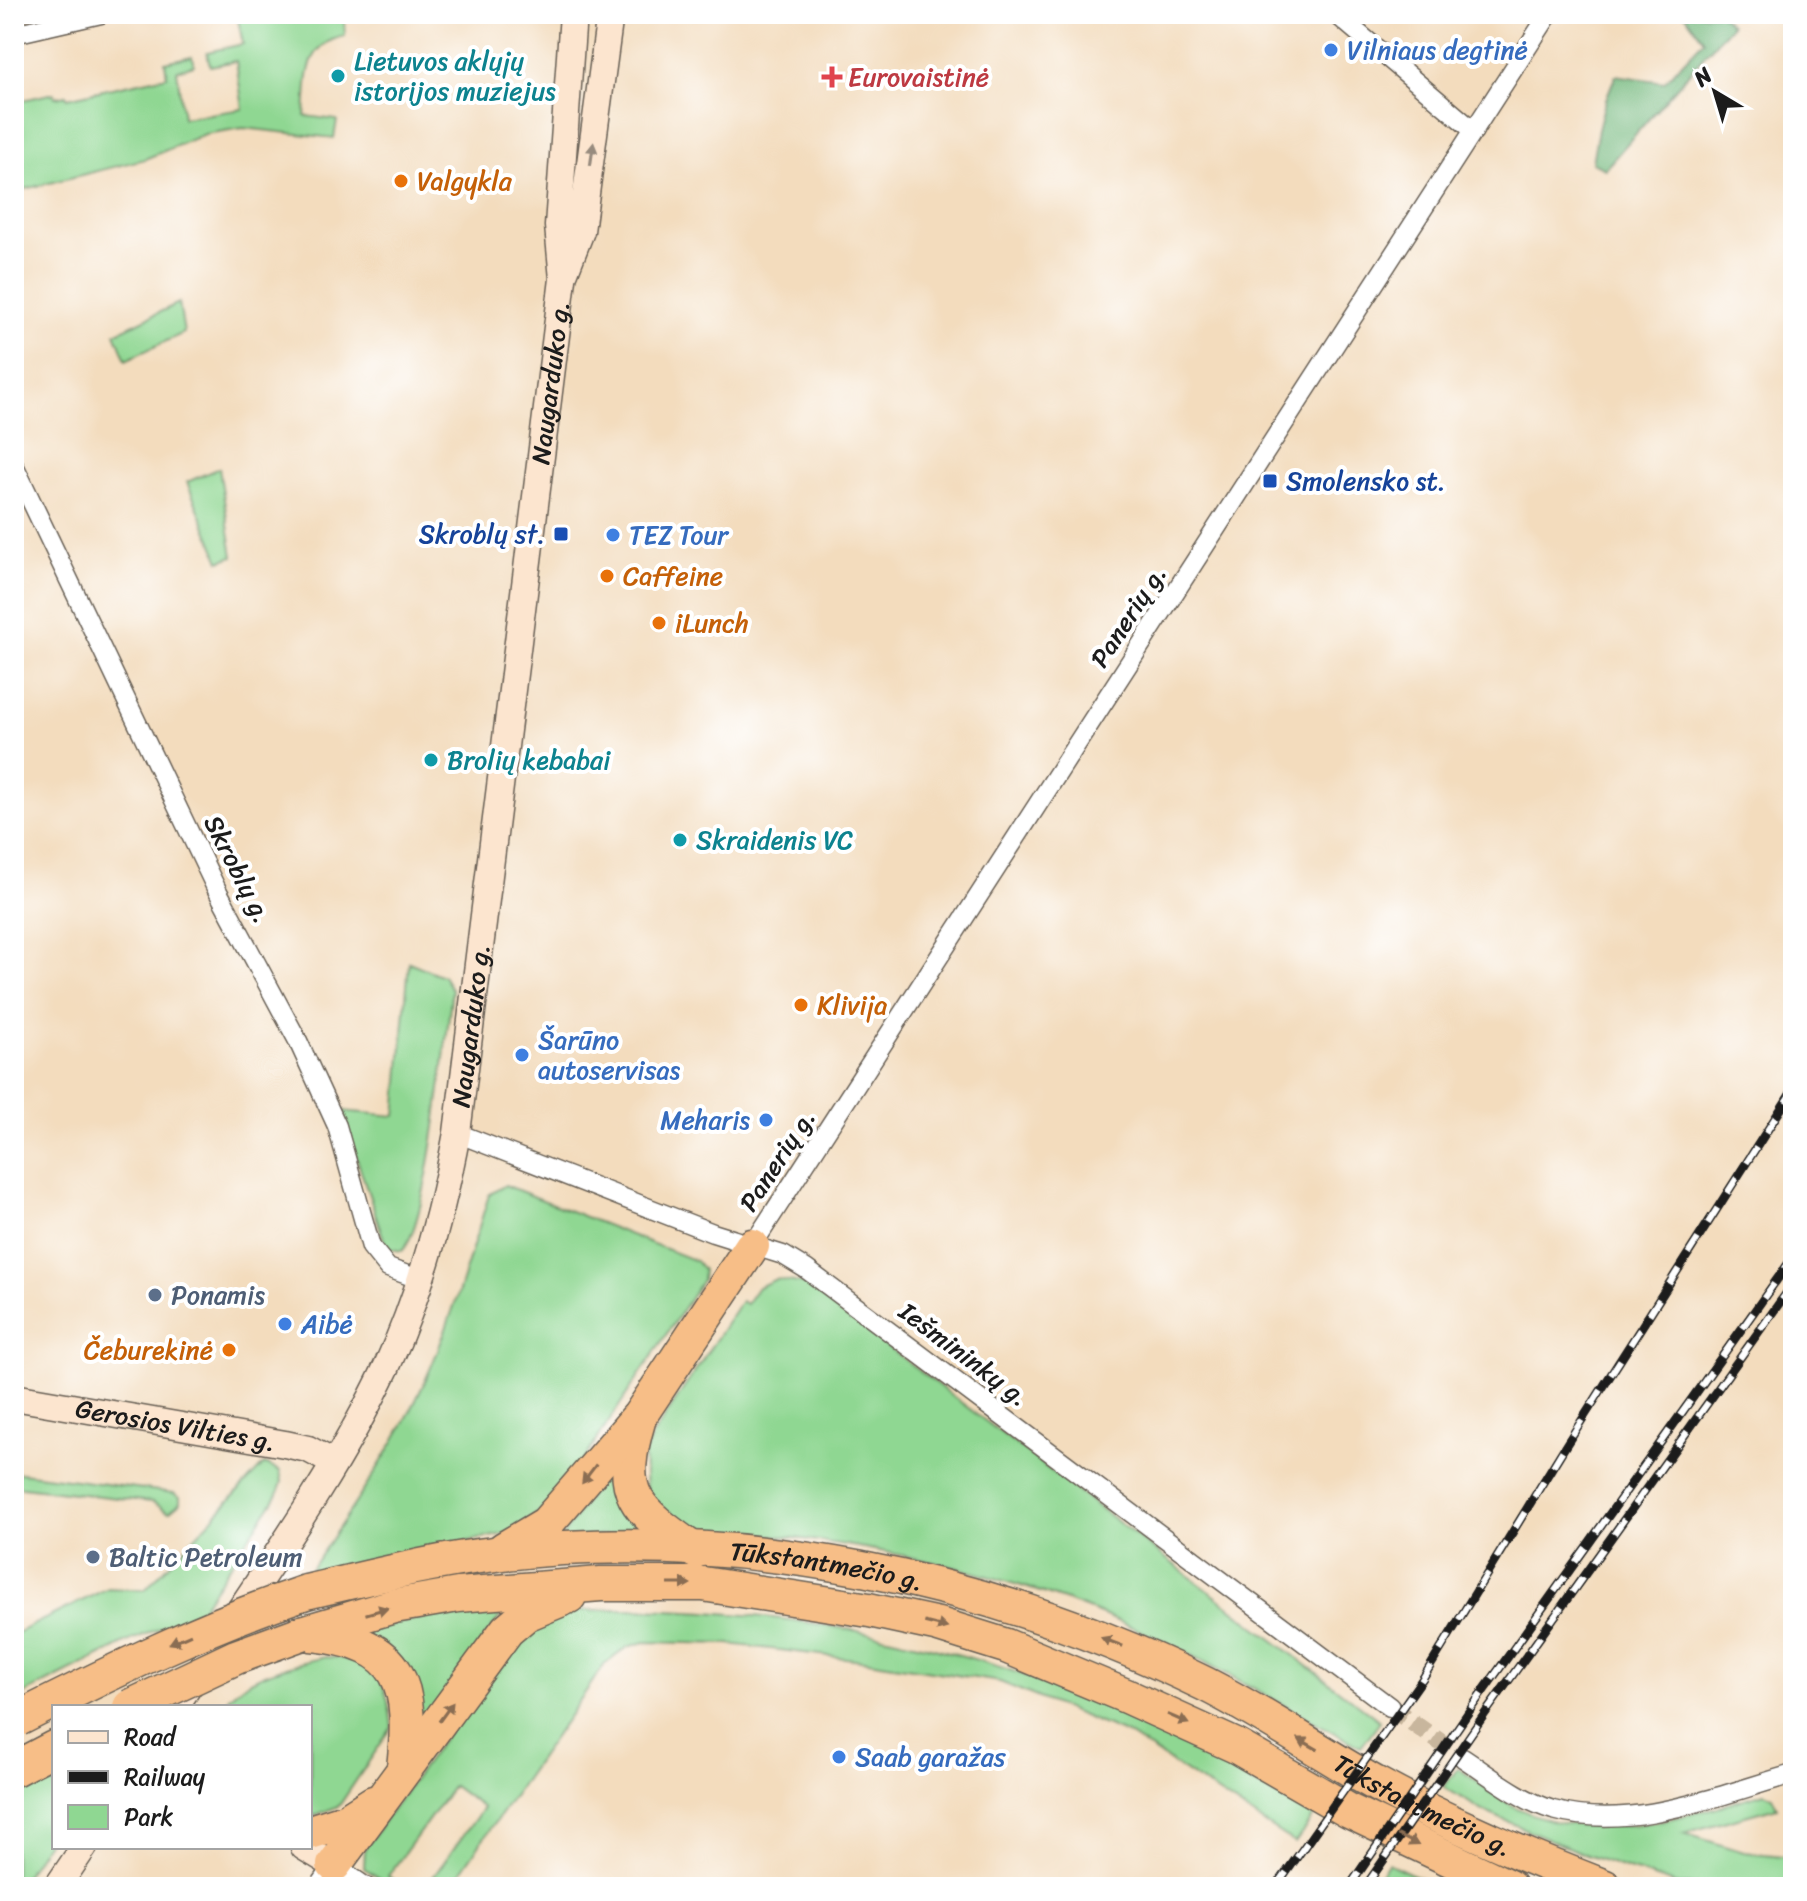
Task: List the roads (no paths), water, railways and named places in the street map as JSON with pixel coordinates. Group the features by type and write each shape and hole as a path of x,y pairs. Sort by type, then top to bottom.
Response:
{"highway":[{"path":"496,1553 546,1524 640,1415 752,1246"},
{"path":"640,1415 628,1455 628,1477 634,1496 660,1526 695,1551"},
{"name":"Tūkstantmečio g.","path":"16,1720 228,1618 306,1592 444,1561 496,1553 598,1547 774,1555 875,1570 1036,1614 1120,1645 1208,1686 1444,1819 1605,1887"},
{"path":"327,1876 507,1630 526,1614 548,1603 601,1584"},
{"name":"Tūkstantmečio g.","path":"134,1705 236,1657 302,1633 394,1606 458,1595 601,1584 703,1584 925,1622 1006,1646 1236,1746 1349,1811 1509,1887"},
{"path":"302,1633 342,1637 377,1651 389,1661 404,1692 409,1713 404,1769"},
{"path":"312,1831 345,1821 384,1797"}],"main road":[{"name":"Naugarduko g.","path":"176,1705 334,1463 388,1363 421,1280 447,1185 457,1133 563,279 558,226 573,14"},
{"name":"Naugarduko g.","path":"563,279 581,231 610,14"},
{"name":"Gerosios Vilties g.","path":"14,1397 285,1444 308,1449 334,1463"},
{"path":"57,1887 83,1849"},
{"path":"306,1849 327,1876"}],"street":[{"path":"14,34 101,14"},
{"path":"1336,14 1474,131"},
{"name":"Panerių g.","path":"752,1246 1549,14"},
{"name":"Skroblų g.","path":"14,465 216,888 304,1054 337,1126 371,1247 388,1268 421,1280"},
{"name":"Iešmininkų g.","path":"457,1133 752,1246 783,1255 806,1269 1390,1707"},
{"path":"1463,1758 1527,1799 1553,1810 1593,1817 1632,1816 1678,1807 1793,1774"},
{"path":"327,1876 366,1887"}],"tunnel":[{"path":"1390,1707 1463,1758"}],"railway":[{"path":"1276,1887 1423,1678 1566,1445 1793,1090"},
{"path":"1349,1887 1472,1707 1793,1257"},
{"path":"1365,1887 1484,1715 1793,1284"}],"place":[{"name":"Vilniaus degtinė","path":"1331,50"},
{"name":"Lietuvos aklųjų istorijos muziejus","path":"338,76"},
{"name":"Eurovaistinė","path":"832,77"},
{"name":"Valgykla","path":"401,181"},
{"name":"Smolensko st.","path":"1270,481"},
{"name":"Skroblų st.","path":"561,534"},
{"name":"TEZ Tour","path":"613,535"},
{"name":"Caffeine","path":"607,576"},
{"name":"iLunch","path":"659,623"},
{"name":"Brolių kebabai","path":"431,760"},
{"name":"Skraidenis VC","path":"680,840"},
{"name":"Klivija","path":"801,1005"},
{"name":"Šarūno autoservisas","path":"522,1055"},
{"name":"Meharis","path":"766,1120"},
{"name":"Ponamis","path":"155,1295"},
{"name":"Aibė","path":"285,1324"},
{"name":"Čeburekinė","path":"229,1350"},
{"name":"Baltic Petroleum","path":"93,1557"},
{"name":"Saab garažas","path":"839,1757"}]}
